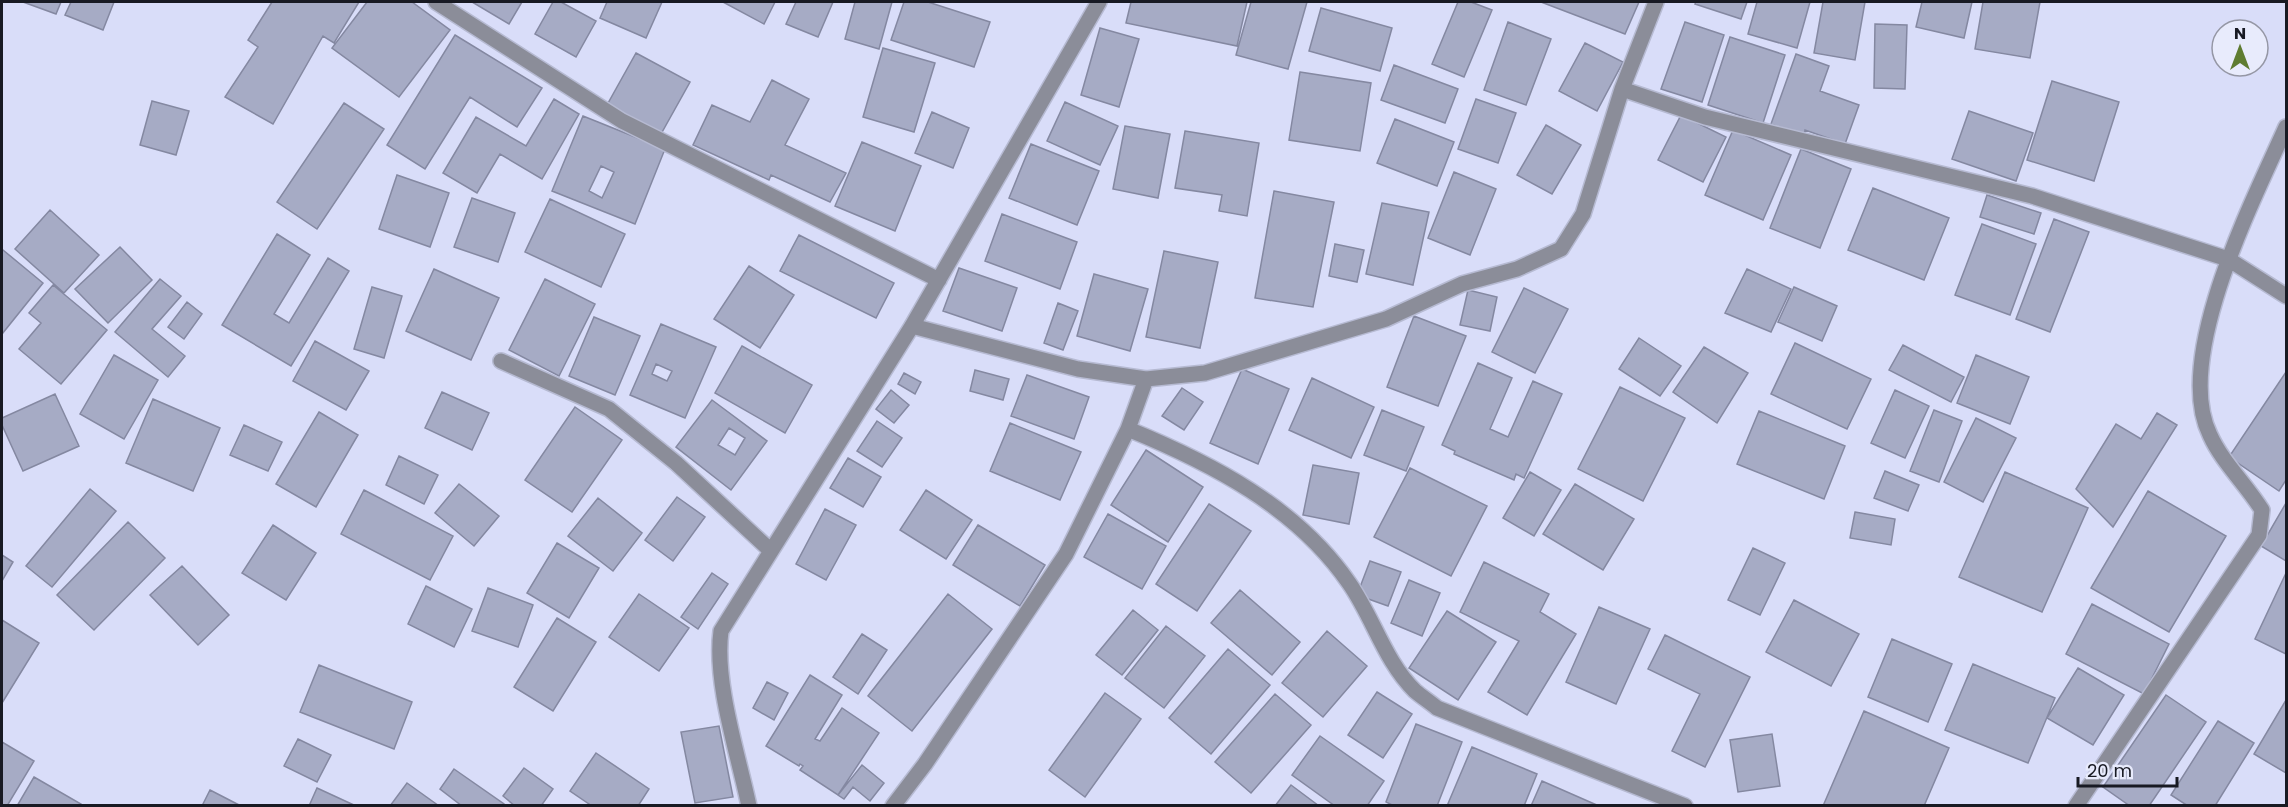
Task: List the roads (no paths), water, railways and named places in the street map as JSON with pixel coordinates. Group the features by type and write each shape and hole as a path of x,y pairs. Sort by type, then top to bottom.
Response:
{"street":[{"path":"436,2 622,121 939,280"},
{"path":"749,806 721,679 719,649 721,631 912,326 1100,2"},
{"path":"912,326 1078,369 1146,380 1206,373 1386,319 1462,284 1517,269 1561,249 1583,214 1622,89 1656,2"},
{"path":"1622,89 1705,117 2032,196 2228,259 2286,296"},
{"path":"2076,806 2259,535 2262,510 2210,435 2202,412 2200,384 2206,339 2228,259 2286,127"},
{"path":"501,361 609,408 676,463 770,550"},
{"path":"893,806 925,764 1066,554 1128,429 1146,380"},
{"path":"1128,429 1192,455 1232,479 1304,530 1349,582 1397,669 1415,692 1437,708 1685,806"}]}
